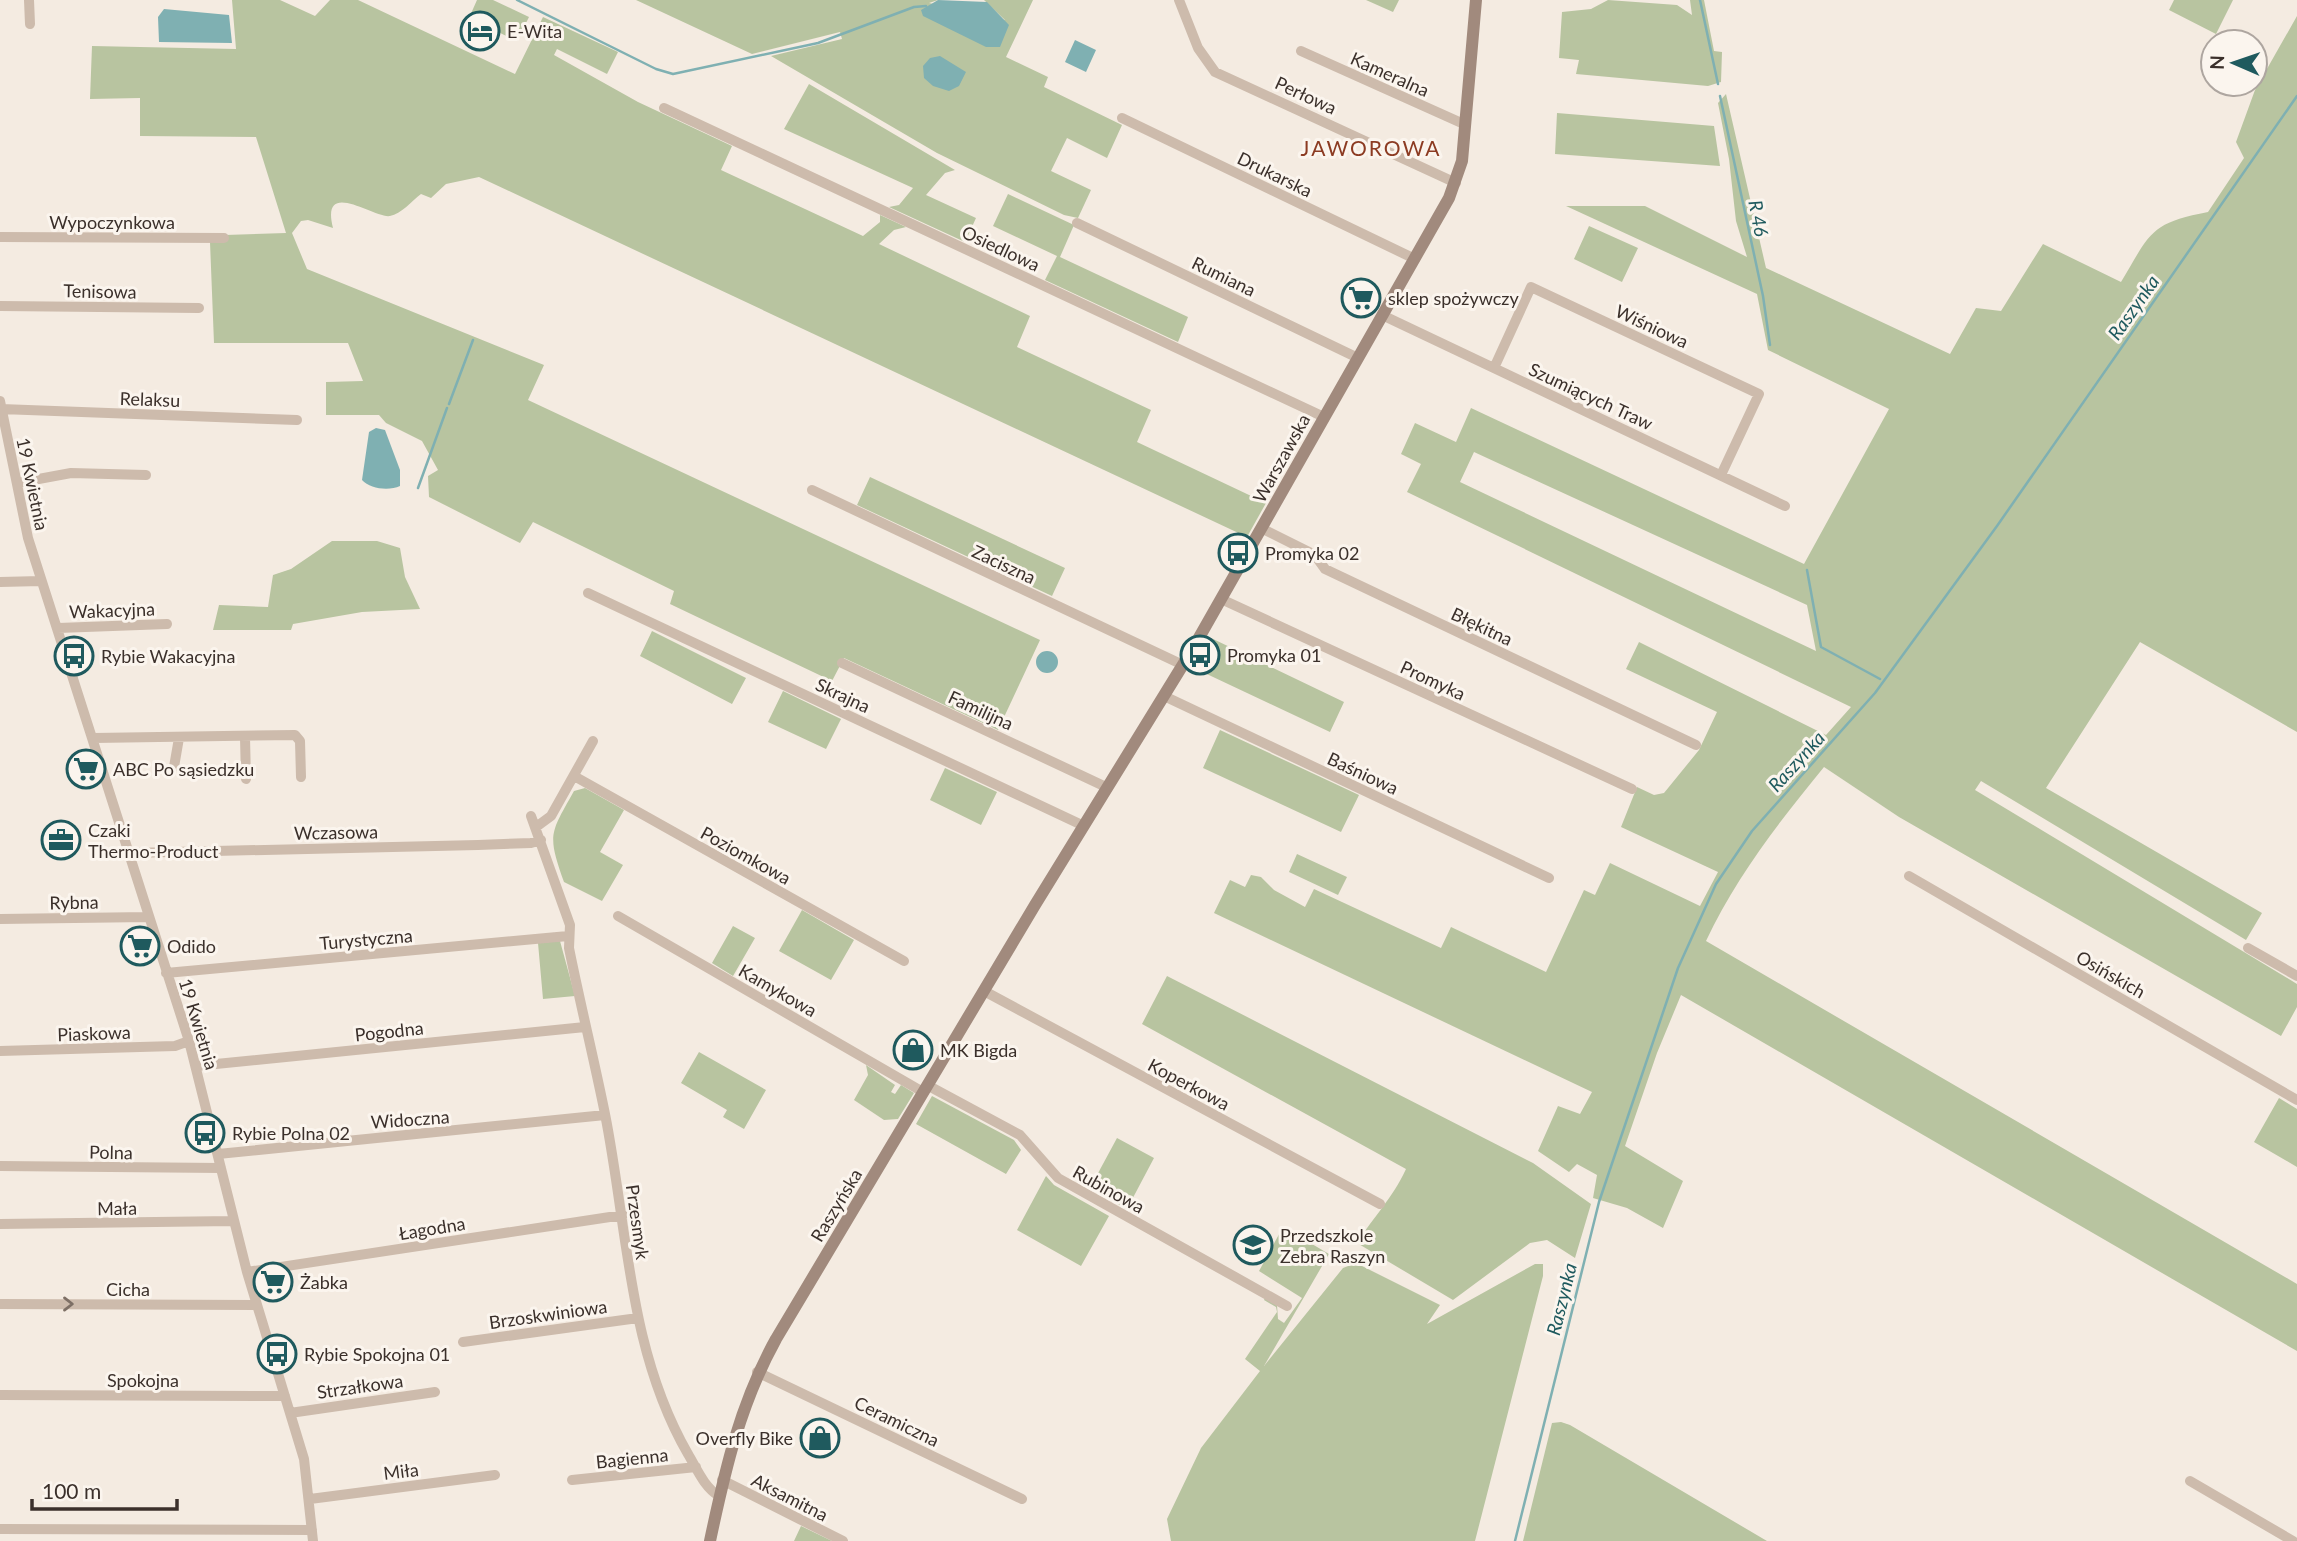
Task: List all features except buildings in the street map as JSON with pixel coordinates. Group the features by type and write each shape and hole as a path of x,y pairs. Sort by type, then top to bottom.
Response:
{"street":[{"path":"29,0 30,24"},
{"name":"Perłowa","path":"1179,0 1198,48 1215,72 1456,183"},
{"name":"Warszawska","path":"1035,905 1222,599 1456,183 1466,125 1476,0"},
{"name":"Kameralna","path":"1301,51 1466,125"},
{"name":"Osiedlowa","path":"664,107 1324,417"},
{"name":"Drukarska","path":"1122,118 1415,259"},
{"name":"Rumiana","path":"1077,223 1358,358"},
{"name":"Wypoczynkowa","path":"0,237 224,238"},
{"name":"Wiśniowa","path":"1494,368 1531,287 1759,394 1721,475"},
{"name":"Tenisowa","path":"0,306 199,308"},
{"name":"Szumiących Traw","path":"1382,315 1785,506"},
{"name":"Relaksu","path":"1,405 297,420"},
{"name":"19 Kwietnia","path":"1,405 41,581 131,853 148,917 196,1066 247,1272 304,1459 312,1536"},
{"path":"17,483 71,473 146,475"},
{"name":"Zaciszna","path":"812,490 1183,665"},
{"name":"Błękitna","path":"1261,528 1315,555 1325,569 1696,745"},
{"path":"0,582 41,581"},
{"name":"Skrajna","path":"588,593 1084,826"},
{"name":"Promyka","path":"1222,599 1632,789"},
{"name":"Wakacyjna","path":"58,628 167,624"},
{"name":"Familijna","path":"842,663 1106,787"},
{"name":"Baśniowa","path":"1164,696 1549,877"},
{"path":"245,737 246,779"},
{"path":"94,738 299,737 301,777"},
{"path":"174,767 179,738"},
{"path":"536,827 549,820 593,741"},
{"name":"Poziomkowa","path":"574,776 904,961"},
{"name":"Przesmyk","path":"530,816 541,839 570,925 568,936 605,1115 638,1318 650,1372 665,1410 706,1485 719,1496"},
{"name":"Wczasowa","path":"131,853 478,845 531,843 541,839"},
{"name":"Osińskich","path":"1909,876 2297,1100"},
{"name":"Raszyńska","path":"710,1541 722,1480 738,1422 757,1373 1035,905"},
{"name":"Kamykowa","path":"618,916 925,1088"},
{"name":"Rybna","path":"0,919 148,917"},
{"name":"Turystyczna","path":"166,973 568,936"},
{"path":"2248,948 2297,976"},
{"name":"Koperkowa","path":"984,992 1380,1204"},
{"name":"Pogodna","path":"196,1066 585,1027"},
{"name":"Piaskowa","path":"0,1051 175,1046 189,1041"},
{"name":"Rubinowa","path":"925,1088 1020,1135 1058,1178 1287,1307"},
{"name":"Widoczna","path":"218,1154 605,1115"},
{"name":"Polna","path":"0,1166 221,1168"},
{"name":"Łagodna","path":"247,1272 623,1215"},
{"name":"Mała","path":"0,1224 233,1221"},
{"name":"Cicha","path":"0,1304 257,1305"},
{"name":"Brzoskwiniowa","path":"463,1342 638,1318"},
{"name":"Ceramiczna","path":"757,1373 1023,1499"},
{"name":"Strzałkowa","path":"290,1413 435,1391"},
{"name":"Spokojna","path":"0,1395 285,1396"},
{"name":"Bagienna","path":"572,1480 696,1467"},
{"name":"Miła","path":"310,1499 495,1475"},
{"name":"Aksamitna","path":"722,1480 843,1541"},
{"path":"2190,1481 2293,1541"},
{"path":"0,1529 312,1536"}],"green space":[{"path":"232,0 280,0 315,16 330,0 358,0 515,74 543,17 618,52 607,74 557,49 554,55 638,102 732,146 721,170 863,236 880,222 880,215 906,227 894,230 879,244 1030,316 1017,347 1151,410 1137,442 1266,503 1247,537 479,177 446,184 431,198 421,194 390,216 341,203 334,205 331,213 333,228 308,220 301,221 292,233 307,269 544,365 528,400 1040,640 998,730 844,658 832,681 670,604 674,591 533,522 520,543 429,497 428,476 438,470 422,441 386,423 379,415 326,415 326,382 363,381 348,343 214,343 210,242 225,235 286,233 256,137 140,136 140,98 90,99 92,46 236,49"},
{"path":"477,0 493,0 529,17 517,41 469,18"},
{"path":"636,0 938,0 929,3 1005,20 984,0 1033,0 1006,57 1048,77 1044,87 1122,125 1107,158 1067,138 1051,171 1091,190 1078,218 1064,215 937,153 771,56 842,39 840,32 752,54"},
{"path":"1366,0 1399,0 1393,12"},
{"path":"1608,0 1677,5 1692,15 1690,0 1704,0 1714,51 1722,52 1721,82 1708,86 1576,74 1579,60 1559,58 1562,12 1591,9"},
{"path":"2174,0 2233,0 2219,28 2204,28 2169,10"},
{"path":"2297,16 2297,732 2140,642 2046,788 2262,913 2246,940 1981,781 1975,790 2297,984 2297,1007 2281,1036 1899,817 1824,767 1745,872 1706,941 2297,1284 2297,1351 1681,995 1657,1053 1625,1146 1683,1181 1663,1228 1627,1208 1593,1198 1597,1175 1577,1164 1569,1172 1538,1151 1558,1106 1580,1114 1592,1092 1214,913 1230,880 1245,887 1251,875 1261,877 1274,890 1305,907 1314,889 1441,948 1451,927 1546,972 1584,890 1595,895 1610,863 1700,906 1718,872 1621,827 1637,787 1654,795 1664,793 1699,750 1717,712 1626,669 1639,642 1826,735 1851,707 1407,492 1421,464 1401,454 1415,423 1456,442 1471,408 1804,564 1889,409 1768,350 1757,294 1566,206 1645,206 1747,257 1736,221 1729,159 1718,103 1726,94 1766,268 1950,354 1976,308 2001,311 2043,244 2121,282 2153,233 2174,221 2208,212 2244,158 2236,142 2252,98 2269,98 2269,65","holes":["1474,452 1807,605 1816,651 1460,482"]},
{"path":"809,84 955,170 945,173 926,195 976,218 965,242 889,207 899,205 913,188 784,129"},
{"path":"1557,113 1714,126 1720,166 1555,154"},
{"path":"1008,194 1074,225 1060,257 1188,317 1178,342 1045,280 1057,256 993,226"},
{"path":"1589,226 1638,248 1622,282 1574,259"},
{"path":"870,477 1065,568 1052,596 857,505"},
{"path":"332,541 377,541 400,548 405,577 420,609 362,612 293,624 291,630 213,630 219,605 268,607 273,575 291,569"},
{"path":"652,631 746,678 732,704 640,656"},
{"path":"1211,638 1344,702 1330,732 1194,668"},
{"path":"783,691 841,719 826,749 768,722"},
{"path":"1220,730 1359,795 1341,832 1203,768"},
{"path":"945,768 997,792 981,825 930,800"},
{"path":"585,788 624,810 600,852 623,865 602,901 564,882 553,843 556,826 574,791"},
{"path":"1297,854 1347,877 1338,895 1289,872"},
{"path":"802,910 854,940 831,980 779,951"},
{"path":"733,926 755,938 733,976 712,963"},
{"path":"560,941 575,996 543,999 538,943"},
{"path":"1167,976 1533,1163 1591,1204 1575,1258 1547,1240 1530,1243 1453,1300 1357,1243 1406,1169 1142,1024"},
{"path":"699,1052 766,1090 744,1129 723,1117 727,1110 681,1083"},
{"path":"866,1065 895,1085 891,1092 895,1094 901,1085 914,1093 898,1119 884,1120 854,1100 868,1075"},
{"path":"932,1096 1014,1140 1021,1150 1006,1174 916,1124"},
{"path":"2279,1098 2297,1109 2297,1167 2254,1142"},
{"path":"1117,1138 1154,1158 1127,1209 1090,1188"},
{"path":"1046,1176 1054,1185 1109,1216 1081,1266 1017,1230"},
{"path":"1283,1227 1329,1254 1264,1366 1343,1268 1356,1263 1440,1305 1427,1324 1535,1264 1543,1264 1543,1276 1475,1541 1171,1541 1167,1519 1201,1448 1260,1371 1245,1359 1277,1312 1276,1307 1264,1300 1265,1298 1277,1305 1278,1319 1284,1323 1302,1298 1259,1271"},
{"path":"1561,1422 1767,1541 1523,1541 1552,1423"},
{"path":"801,1526 832,1541 794,1541"}],"water":[{"path":"938,0 987,2 1009,25 1000,47 986,47 923,16 921,10"},
{"path":"164,9 229,15 232,43 159,42 158,17"},
{"path":"1075,40 1096,50 1086,72 1065,62"},
{"path":"940,56 966,72 959,86 949,91 933,86 924,78 923,66 930,58"},
{"path":"376,428 385,430 400,470 400,486 380,488 362,480 369,432"},
{"path":"1047,651 1055,654 1058,662 1055,670 1047,673 1039,670 1036,662 1039,654"}],"waterway":[{"path":"517,0 656,69 673,74 818,43 914,7 926,6"},
{"name":"R 46","path":"1700,0 1718,84"},
{"name":"R 46","path":"1720,96 1763,296 1770,345"},
{"name":"Raszynka","path":"1515,1541 1599,1202 1678,968 1716,884 1752,831 1875,693 1997,526 2297,96"},
{"path":"449,404 473,340"},
{"path":"418,488 447,408"},
{"name":"R 46","path":"1807,570 1821,647 1880,679"}],"place":[{"name":"E-Wita","path":"480,31"},
{"name":"sklep spożywczy","path":"1361,298"},
{"name":"Promyka 02","path":"1238,553"},
{"name":"Promyka 01","path":"1200,655"},
{"name":"Rybie Wakacyjna","path":"74,656"},
{"name":"ABC Po sąsiedzku","path":"86,769"},
{"name":"Czaki Thermo-Product","path":"61,840"},
{"name":"Odido","path":"140,946"},
{"name":"MK Bigda","path":"913,1050"},
{"name":"Rybie Polna 02","path":"205,1133"},
{"name":"Przedszkole Zebra Raszyn","path":"1253,1245"},
{"name":"Żabka","path":"273,1282"},
{"name":"Rybie Spokojna 01","path":"277,1354"},
{"name":"Overfly Bike","path":"820,1438"}],"district":[{"name":"JAWOROWA","path":"1371,147"}]}
